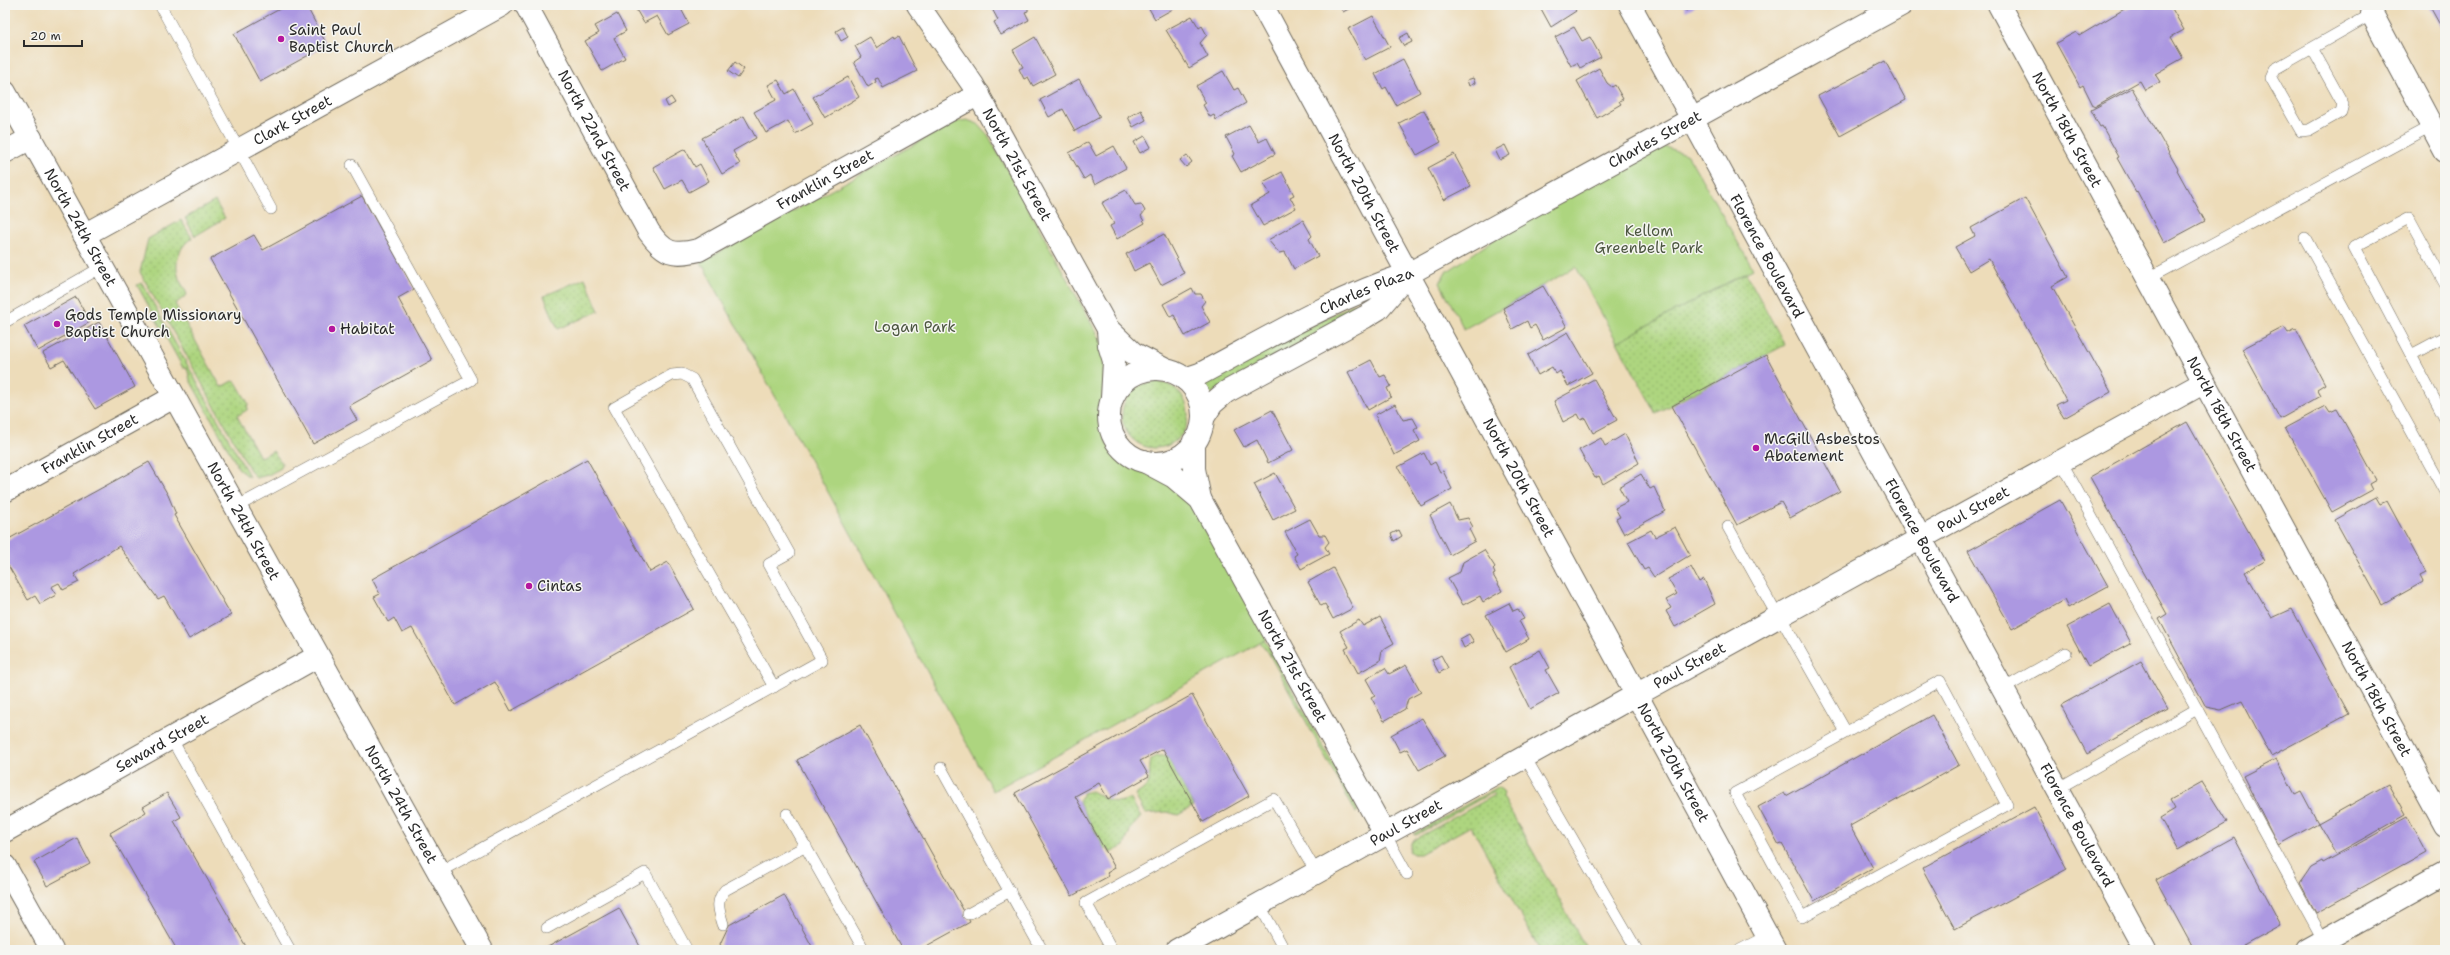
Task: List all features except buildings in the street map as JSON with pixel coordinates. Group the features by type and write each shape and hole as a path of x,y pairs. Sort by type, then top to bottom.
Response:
{"street":[{"name":"Clark Street","path":"84,234 502,5"},
{"name":"North 22nd Street","path":"526,5 649,232 658,245 668,252"},
{"name":"North 21st Street","path":"918,5 979,94 1108,329"},
{"name":"North 20th Street","path":"1262,5 1771,943"},
{"name":"Florence Boulevard","path":"1630,5 2145,950"},
{"name":"Charles Street","path":"1408,274 1901,5"},
{"name":"North 18th Street","path":"1999,5 2445,825"},
{"path":"2372,14 2445,151"},
{"name":"North 24th Street","path":"5,92 482,950"},
{"name":"Franklin Street","path":"668,252 684,253 699,250 979,94"},
{"path":"5,152 31,138"},
{"name":"Charles Plaza","path":"1185,379 1200,374 1338,300 1365,288 1408,274"},
{"name":"Charles Plaza","path":"1203,418 1212,404 1226,392 1378,308 1408,274"},
{"path":"1108,329 1133,353 1164,370 1185,379 1195,389 1201,403 1203,418 1200,432 1186,452 1172,460 1161,462 1144,461"},
{"path":"1108,329 1114,361 1112,400 1109,416 1114,437 1129,455 1174,477 1200,499"},
{"path":"1112,400 1120,386 1133,374 1151,369 1164,370"},
{"name":"Paul Street","path":"1177,950 1636,695 2204,383"},
{"name":"Franklin Street","path":"5,491 174,397"},
{"path":"1194,442 1194,469 1200,499"},
{"name":"North 21st Street","path":"1200,499 1385,834"},
{"name":"Seward Street","path":"5,831 318,656"},
{"path":"5,866 52,950"},
{"path":"2315,946 2445,873"}],"lane":[{"path":"160,5 271,209"},
{"path":"2312,48 2343,104 2342,112 2309,130 2301,131 2271,78 2275,69 2312,48 2372,14"},
{"path":"2147,279 2432,126"},
{"path":"236,507 471,380 352,165"},
{"path":"2445,284 2409,218 2354,247 2445,419"},
{"path":"2305,238 2445,492"},
{"path":"5,322 102,267"},
{"path":"2411,356 2445,337"},
{"path":"439,872 774,687 822,660 769,564 789,553 692,379 682,374 672,375 614,408 774,687"},
{"path":"2061,461 2197,709 2315,946"},
{"path":"1728,527 1846,732"},
{"path":"2003,689 2066,653"},
{"path":"1940,681 2008,805 1802,917 1735,793 1846,732 1940,681"},
{"path":"2057,790 2197,709"},
{"path":"172,738 290,950"},
{"path":"1525,757 1637,950"},
{"path":"941,768 1042,950"},
{"path":"1112,950 1086,903 1274,799 1316,872"},
{"path":"788,814 864,950"},
{"path":"1385,834 1407,874"},
{"path":"723,924 717,906 719,897 725,890 806,846"},
{"path":"546,928 645,873 687,950"},
{"path":"968,914 1010,891"},
{"path":"1259,904 1281,944"},
{"path":"1740,950 1771,943"}],"green space":[{"name":"Logan Park","path":"967,120 978,124 988,135 1105,348 1103,394 1099,421 1106,442 1117,456 1125,462 1154,472 1189,500 1267,639 993,791 701,262 955,122"},
{"name":"Kellom Greenbelt Park","path":"1665,147 1688,155 1753,269 1617,342 1576,267 1464,329 1440,283 1445,273 1511,228"},
{"path":"215,201 225,218 195,236 185,218"},
{"path":"181,220 192,238 180,251 177,263 178,275 187,295 175,304 221,387 232,381 236,382 248,403 247,410 237,416 260,457 273,451 282,463 281,468 268,475 256,478 250,470 140,272 148,239"},
{"path":"1746,273 1785,345 1656,413 1617,342"},
{"path":"585,278 599,311 558,329 544,296"},
{"path":"142,283 249,477 239,469 190,380 187,368 183,368 137,285"},
{"path":"1355,303 1356,311 1207,396 1201,385"},
{"path":"1155,382 1168,385 1178,392 1185,402 1188,415 1185,428 1178,438 1168,445 1155,448 1142,445 1132,438 1125,428 1122,415 1125,402 1132,392 1142,385"},
{"path":"1189,502 1355,804 1358,811 1356,813 1268,652 1253,634"},
{"path":"1156,756 1167,756 1194,806 1178,815 1167,812 1145,814 1135,795 1146,787 1149,779 1151,759"},
{"path":"1498,787 1504,792 1503,797 1587,950 1540,950 1471,826 1420,854 1413,854 1409,851 1411,843 1417,838 1495,795 1493,792 1416,835 1413,834"},
{"path":"1091,791 1115,802 1125,801 1130,798 1141,817 1131,828 1124,846 1110,853 1108,848 1105,850 1079,802 1083,793"}],"place":[{"name":"Saint Paul Baptist Church","path":"281,39"},
{"name":"Gods Temple Missionary Baptist Church","path":"57,324"},
{"name":"Habitat","path":"332,329"},
{"name":"McGill Asbestos Abatement","path":"1756,448"},
{"name":"Cintas","path":"529,586"}]}
